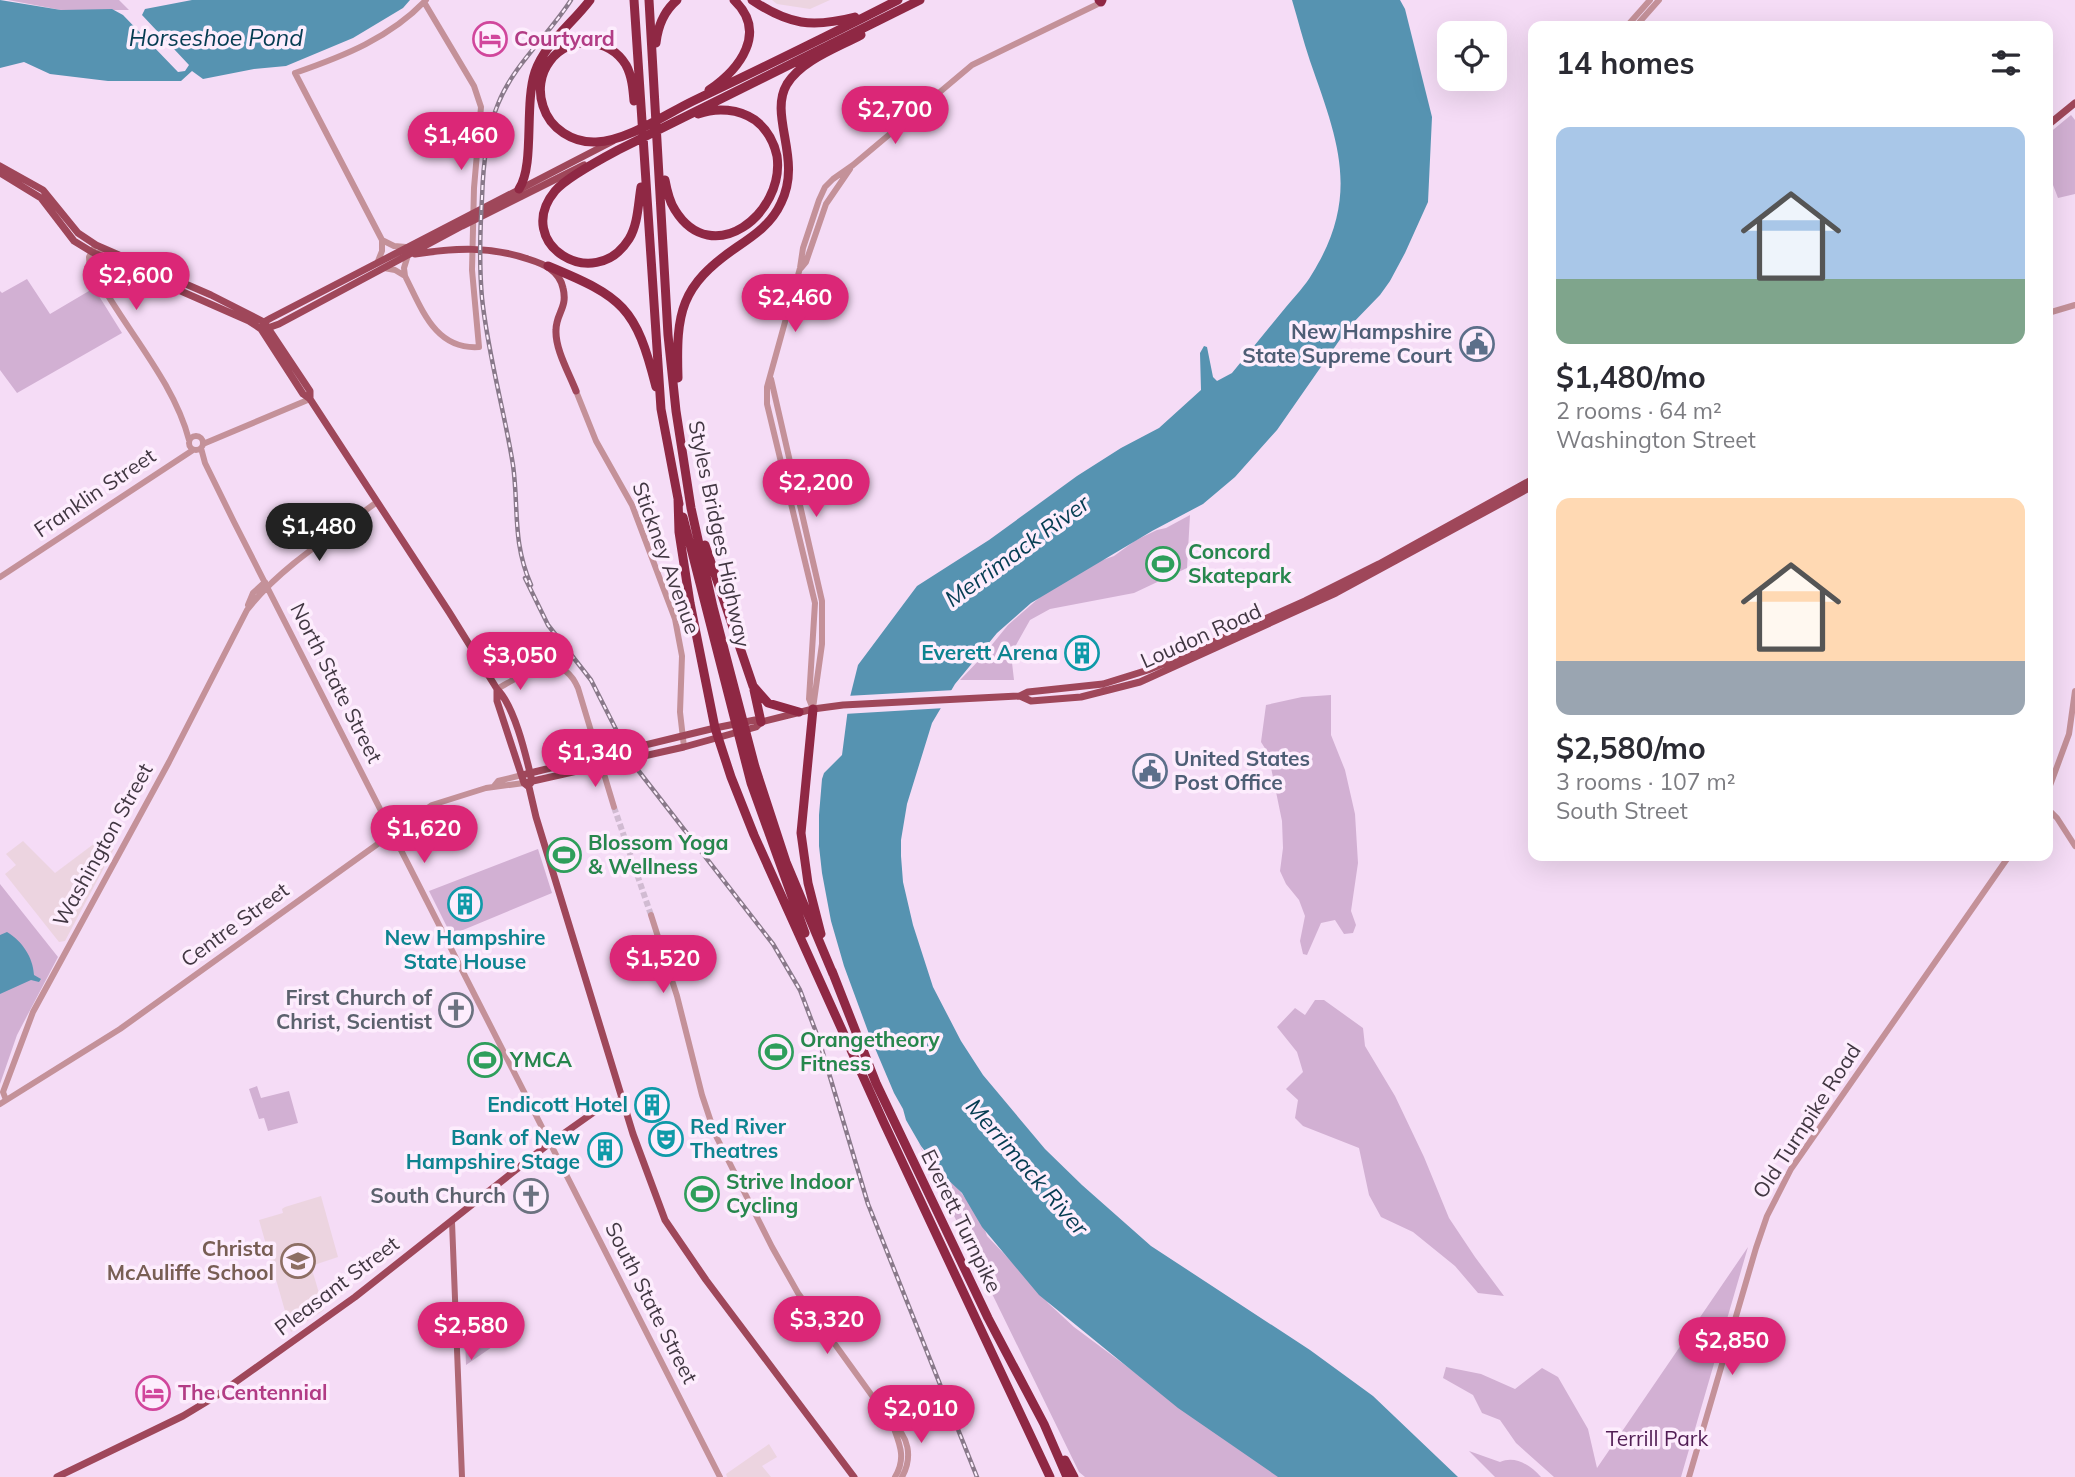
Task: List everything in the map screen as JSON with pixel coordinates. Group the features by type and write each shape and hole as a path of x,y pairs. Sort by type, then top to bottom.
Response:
{"highway":[{"path":"519,189 526,170 529,103 535,72 552,42 590,0"},
{"path":"634,0 638,143"},
{"name":"Styles Bridges Highway","path":"649,0 668,335 676,411 686,481 736,715"},
{"path":"654,69 660,24 665,13 677,0"},
{"path":"697,99 733,70 748,46 748,20 734,0"},
{"path":"752,0 774,14 806,24 830,23 874,13"},
{"path":"898,0 874,13 664,115 629,133 600,142 570,137 552,122 543,106 540,89 545,70 558,52 574,44 588,42 608,47 619,56 630,78 636,121 638,143 643,172 635,224 624,246 608,258 594,263 568,260 555,250 547,237 544,220 555,192 564,183 607,155 638,143 683,117 919,1"},
{"path":"676,411 678,325 689,292 710,266 761,230 784,197 790,165 781,108 782,95 788,82 799,69 919,1"},
{"path":"659,155 673,208 697,230 713,234 735,232 754,221 768,204 776,184 778,162 772,141 759,123 740,113 724,110 683,117"},
{"name":"Styles Bridges Highway","path":"643,172 661,409 678,498 772,845 829,1001"},
{"path":"548,266 605,292 625,310 641,333 661,409"},
{"path":"686,481 717,582 744,655 761,722"},
{"path":"678,498 679,532 716,732 754,835 829,1001"},
{"path":"753,686 768,703 799,712"},
{"path":"813,709 802,833 808,883 833,974"},
{"name":"Styles Bridges Highway","path":"743,740 786,862 833,974"},
{"name":"Everett Turnpike","path":"833,974 867,1063 893,1119 988,1318 1044,1424 1067,1477"},
{"name":"Everett Turnpike","path":"829,1001 1050,1477"},
{"path":"1044,1424 1051,1431 1074,1477"}],"main road":[{"path":"2053,121 2075,103"},
{"path":"265,327 407,251 463,217 629,133"},
{"path":"407,251 607,155"},
{"path":"0,166 43,190 78,233 97,250"},
{"path":"0,173 41,198 74,241 211,295 265,327 310,391 310,398 452,615 497,689 497,701 528,780 536,817 623,1099 649,1180 669,1227 854,1477"},
{"path":"407,251 462,248 490,250 548,266 563,284 565,306 556,332 576,391"},
{"name":"Loudon Road","path":"528,780 591,758 682,736 756,727 761,722 813,709 843,705 1020,696 1028,692 1103,684 1184,656 1305,601 1379,564 1528,482"},
{"name":"Loudon Road","path":"1020,696 1031,701 1081,697 1140,682 1336,593 1528,489"},
{"name":"Loudon Road","path":"528,780 684,747 716,732"},
{"name":"Pleasant Street","path":"57,1477 193,1411 216,1396 355,1297 550,1144 597,1111 623,1099"},
{"path":"452,1222 462,1477"}],"street":[{"path":"1631,21 1650,0"},
{"path":"1640,21 1659,0"},
{"path":"382,240 407,251 405,276 423,312 441,336 458,346 479,347 472,270 480,101 472,82 425,1 392,30 375,40 342,56 295,73 382,240 381,265 405,276"},
{"path":"813,709 822,644 822,601 771,377 803,248 825,187 972,65 1102,1"},
{"name":"North State Street","path":"97,250 89,257 90,270 152,365 195,443 550,1144"},
{"path":"2053,312 2075,305"},
{"name":"Stickney Avenue","path":"576,391 596,441 632,505 675,619 682,656 680,712 684,747"},
{"name":"Franklin Street","path":"0,577 174,461 195,443 221,436 310,398"},
{"name":"Washington Street","path":"3,1102 3,1095 33,1012 175,751 247,610 267,584 377,502"},
{"path":"497,689 545,665 560,668 569,674 578,688 614,807"},
{"path":"2053,777 2069,734 2075,691"},
{"name":"Centre Street","path":"3,1102 120,1029 440,801 494,786 498,781 528,780"},
{"path":"2053,814 2075,845"},
{"name":"Old Turnpike Road","path":"1689,1477 1760,1233 1779,1191 1840,1097 2005,861"},
{"path":"651,915 677,996 702,1095 715,1134 768,1240 799,1293 891,1422 900,1440 902,1453 900,1468 895,1477"},
{"name":"South State Street","path":"550,1144 720,1477"},
{"path":"891,1422 904,1434 908,1445 907,1464 902,1477"}],"shaded area":[{"path":"772,0 830,0 810,9 777,4"},
{"path":"99,840 114,849 65,941 59,942 5,874 16,865 6,854 23,841 55,873"},
{"name":"Christa McAuliffe School","path":"321,1196 338,1257 311,1266 324,1310 291,1332 259,1220 283,1213 282,1209 285,1207"},
{"path":"769,1444 777,1457 762,1466 771,1477 727,1477 726,1474"}],"green space":[{"path":"8,0 119,0 129,10 61,10"},
{"path":"2071,115 2075,120 2075,194 2058,198 2053,185 2053,130"},
{"path":"27,279 50,314 94,288 122,333 17,393 0,370 0,291 2,293"},
{"path":"1190,515 1187,568 1134,593 1050,609 1030,620 1011,654 1014,680 960,680 984,655 992,651 990,647 1008,625 1047,591 1114,556 1136,540"},
{"path":"1331,695 1331,735 1345,770 1355,814 1358,863 1351,911 1356,925 1353,933 1344,934 1335,920 1321,923 1307,955 1303,954 1300,941 1305,916 1299,900 1286,884 1280,871 1282,821 1268,753 1261,742 1266,705 1302,697"},
{"path":"538,849 552,893 451,935 429,891"},
{"path":"0,884 58,957 17,1035 0,1084"},
{"path":"1315,1000 1324,1000 1363,1028 1365,1046 1395,1096 1449,1218 1504,1296 1478,1293 1455,1266 1413,1232 1381,1217 1369,1195 1359,1148 1303,1126 1295,1118 1298,1100 1286,1089 1303,1072 1297,1052 1277,1027 1295,1008 1305,1015"},
{"path":"257,1086 261,1098 289,1091 298,1123 268,1131 264,1118 259,1119 249,1089"},
{"path":"918,1142 929,1162 945,1180 955,1185 981,1218 987,1236 1042,1293 1048,1303 1074,1327 1231,1444 1282,1477 1085,1477 1079,1472"},
{"name":"Terrill Park","path":"1748,1247 1681,1477 1554,1477 1516,1443 1500,1420 1482,1413 1473,1395 1443,1378 1446,1367 1481,1374 1515,1389 1542,1368 1558,1377 1588,1429 1597,1468"},
{"path":"495,1317 508,1336 466,1365 465,1338"},
{"path":"1469,1451 1500,1462 1517,1461 1541,1477 1495,1477"}],"water":[{"name":"Horseshoe Pond","path":"0,0 61,10 112,9 123,15 178,72 185,71 189,65 142,15 145,9 192,0 410,0 403,8 353,38 286,66 203,79 192,71 181,81 108,81 50,74 24,62 0,68"},
{"name":"Merrimack River","path":"1292,0 1400,0 1405,9 1432,117 1428,202 1390,281 1348,328 1277,430 1235,477 1203,504 1031,603 997,633 955,684 932,723 907,804 901,840 903,882 913,925 933,987 961,1041 983,1075 1045,1149 1151,1246 1310,1350 1373,1396 1458,1477 1278,1477 1178,1408 1039,1295 982,1227 962,1193 945,1177 921,1146 906,1120 869,1034 844,966 831,921 822,873 819,815 822,779 824,773 842,755 849,701 858,665 917,586 989,540 1077,476 1159,428 1201,390 1200,353 1204,346 1207,347 1213,377 1217,381 1232,373 1312,274 1327,245 1336,219 1340,168 1329,117"},
{"path":"7,932 26,950 34,975 41,979 39,982 31,980 0,994 0,935"}],"pier":[{"path":"955,690 945,708 844,714 846,696"}],"tunnel":[{"path":"614,807 651,915"}],"railway":[{"path":"531,585 521,554 513,465 482,298 480,248 483,174 491,126 505,90 522,63 571,0"},
{"path":"525,578 548,625 591,680 634,765 773,944 800,990 819,1040 868,1204 977,1477"}],"place":[{"name":"Courtyard","path":"490,39"},
{"name":"New Hampshire State Supreme Court","path":"1477,344"},
{"name":"Concord Skatepark","path":"1163,564"},
{"name":"Everett Arena","path":"1082,653"},
{"name":"United States Post Office","path":"1150,771"},
{"name":"Blossom Yoga & Wellness","path":"564,855"},
{"name":"New Hampshire State House","path":"465,904"},
{"name":"First Church of Christ, Scientist","path":"456,1010"},
{"name":"Orangetheory Fitness","path":"776,1052"},
{"name":"YMCA","path":"485,1060"},
{"name":"Endicott Hotel","path":"652,1105"},
{"name":"Red River Theatres","path":"666,1139"},
{"name":"Bank of New Hampshire Stage","path":"605,1150"},
{"name":"Strive Indoor Cycling","path":"702,1194"},
{"name":"South Church","path":"531,1196"},
{"name":"Christa McAuliffe School","path":"298,1261"},
{"name":"The Centennial","path":"153,1393"}]}
